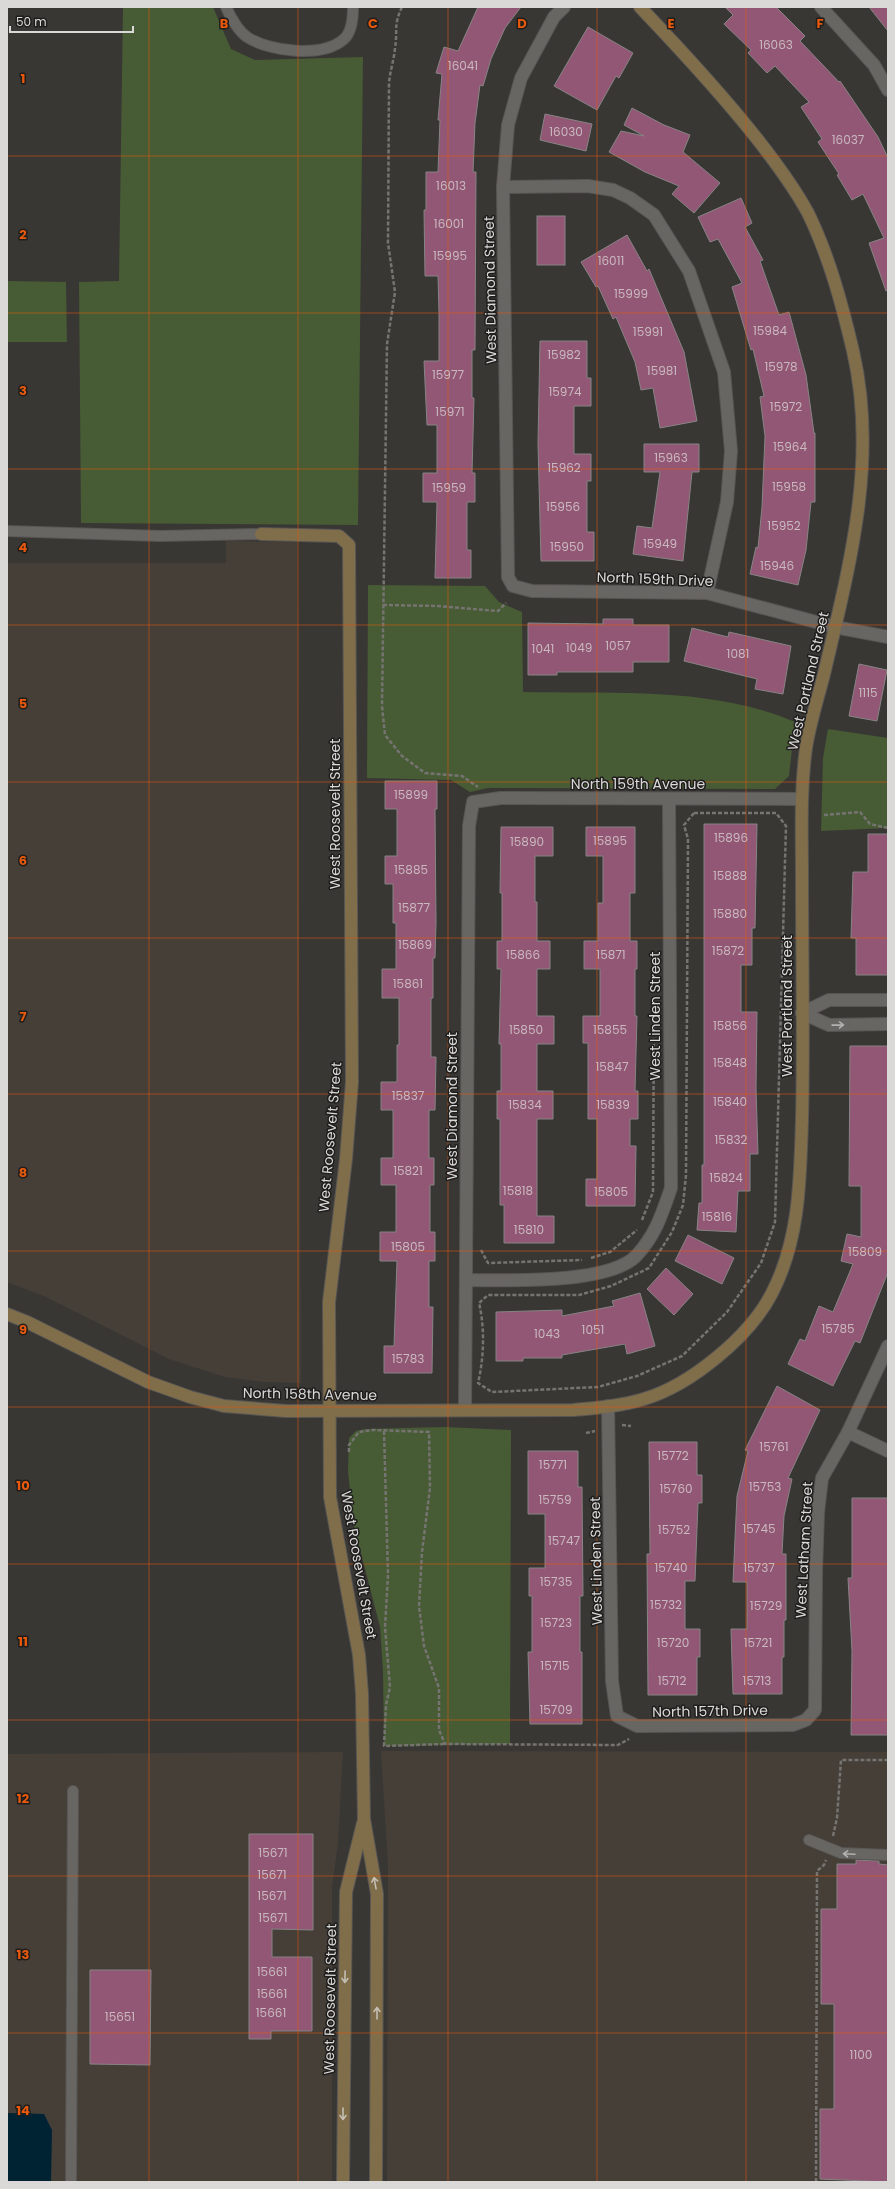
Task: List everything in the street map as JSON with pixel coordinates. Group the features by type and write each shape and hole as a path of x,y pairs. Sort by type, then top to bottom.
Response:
{"street":[{"name":"West Diamond Street","path":"513,586 508,577 503,187 508,125 521,78 554,17 564,7"},
{"name":"West Portland Street","path":"608,1406 643,1400 663,1392 698,1371 730,1346 752,1323 771,1295 788,1257 800,1198 802,799 806,747 855,540 860,494 864,429 854,358 842,307 827,259 808,213 782,170 723,96 640,7"},
{"path":"821,7 874,65 888,90"},
{"path":"503,187 588,186 613,190 630,198 654,215 689,271 724,372 731,451 727,502 707,593"},
{"name":"West Roosevelt Street","path":"262,534 339,536 349,545 352,1082 346,1159 329,1302 330,1497 356,1630 359,1654 362,1694 364,1819 377,1894 376,2182"},
{"name":"North 159th Drive","path":"513,586 532,591 707,593 835,628 888,637"},
{"name":"North 159th Avenue","path":"473,802 501,798 802,799"},
{"name":"West Linden Street","path":"466,1280 567,1279 609,1272 636,1257 657,1230 671,1188 669,799"},
{"name":"West Diamond Street","path":"465,1410 469,826 473,802"},
{"path":"802,1013 829,1000 888,1000"},
{"path":"802,1013 829,1025 888,1024"},
{"name":"North 158th Avenue","path":"7,1314 27,1322 148,1382 190,1398 224,1406 263,1410 329,1411 572,1410 608,1406"},
{"name":"West Latham Street","path":"806,1720 815,1710 816,1571 818,1512 822,1478 848,1432 888,1346"},
{"name":"West Linden Street","path":"608,1406 612,1681 617,1716"},
{"path":"848,1432 888,1451"},
{"name":"North 157th Drive","path":"617,1716 637,1726 793,1725 806,1720"},
{"name":"West Roosevelt Street","path":"343,2182 346,1892 364,1819"}],"lane":[{"path":"226,7 233,22 247,37 274,47 313,52 331,47 345,38 353,21 353,7"},
{"path":"7,531 160,536 262,534"},
{"path":"70,2182 73,1791"},
{"path":"809,1840 828,1850 841,1854 888,1855"}],"path":[{"path":"402,7 395,21 395,48 391,64 389,83 388,243 395,292 387,344 382,706 385,735 402,756 425,773 462,776 478,786"},
{"path":"383,605 438,606 498,611 506,603"},
{"path":"824,815 860,812 870,824 888,828"},
{"path":"641,1223 653,1192 654,1002"},
{"path":"480,1247 488,1263 586,1260 610,1252 638,1229"},
{"path":"384,1430 388,1575 385,1627 390,1687 386,1705 384,1746 448,1744 618,1745 629,1739"},
{"path":"349,1452 349,1445 359,1432 384,1430 429,1432 430,1488 422,1552 419,1606 424,1646 439,1688 439,1730 445,1744 448,1744"},
{"path":"816,2182 817,1871 824,1865 837,1818 841,1760 888,1760"},
{"path":"816,1962 821,1962"}],"shaded area":[{"path":"226,541 297,542 301,1383 264,1382 225,1377 169,1359 46,1297 7,1282 7,563 226,563"},
{"path":"381,1751 888,1752 888,2182 387,2182 388,1865"},
{"path":"343,1752 338,1843 332,1887 332,2182 7,2182 7,1754"}],"green space":[{"path":"123,7 213,7 231,49 255,60 363,57 358,525 81,523 79,282 119,281"},
{"path":"7,281 66,282 67,342 7,342"},
{"path":"368,585 485,586 499,602 522,612 523,692 661,694 695,697 729,702 763,710 795,722 789,776 775,789 488,788 470,792 451,780 367,778"},
{"path":"828,729 888,738 888,828 821,831 823,758"},
{"path":"445,1427 511,1430 510,1744 384,1746 383,1672 380,1627 353,1522 348,1471 349,1438 356,1431 365,1429"}],"water":[{"path":"7,2113 44,2114 52,2130 51,2182 7,2182"}],"building":[{"path":"478,7 521,7 505,28 491,59 483,86 480,85 475,123 473,172 476,172 475,350 472,350 472,398 474,398 472,473 475,473 475,502 467,502 467,550 471,550 471,578 435,578 437,502 423,502 423,473 437,473 437,425 427,425 424,361 439,361 438,276 425,276 424,210 426,210 426,172 438,172 440,120 438,120 442,74 436,73 444,47 458,51"},
{"path":"725,7 776,7 805,36 800,41 839,82 840,81 878,137 888,158 888,290 886,291 869,243 884,238 863,194 852,200 837,175 839,174 818,142 822,139 801,107 809,102 775,66 767,73 748,53 751,50 724,24 733,15"},
{"path":"869,7 888,7 888,31"},
{"path":"588,27 633,53 619,78 616,76 597,110 554,86"},
{"path":"632,108 664,125 690,135 683,152 720,183 694,213 672,194 679,186 645,172 609,152 621,131 644,136 624,125"},
{"path":"545,114 592,124 586,151 540,140"},
{"path":"741,198 752,223 745,227 763,260 760,261 779,315 789,312 806,375 815,433 815,502 811,502 806,550 798,585 750,574 756,547 758,548 762,507 765,436 760,397 764,396 753,349 751,350 732,287 742,283 718,239 710,242 698,217"},
{"path":"537,216 565,216 565,265 537,265"},
{"path":"627,235 647,271 649,269 684,352 697,421 660,428 653,388 641,390 635,362 616,317 613,319 598,286 596,287 581,262"},
{"path":"540,341 587,341 587,378 591,378 591,406 574,406 574,454 591,454 591,481 587,481 587,532 594,532 594,561 541,561 538,443"},
{"path":"644,444 699,444 699,472 692,472 683,561 633,554 637,526 652,528 660,472 644,472"},
{"path":"603,619 633,619 633,625 669,625 669,662 633,662 633,672 557,672 557,675 528,675 528,623 603,624"},
{"path":"692,628 728,637 729,632 791,646 783,694 755,689 757,679 684,661"},
{"path":"859,664 887,670 877,721 849,716"},
{"path":"385,781 437,781 437,809 435,809 436,923 435,958 433,958 433,998 431,998 431,1057 436,1057 435,1110 429,1110 429,1158 434,1158 434,1185 430,1185 430,1232 435,1232 435,1261 429,1261 429,1307 433,1307 432,1373 384,1373 384,1346 394,1346 397,1261 380,1261 380,1232 396,1232 396,1185 381,1185 381,1158 393,1158 393,1110 381,1110 381,1082 397,1082 397,1045 399,1045 399,998 382,998 382,969 396,969 396,923 393,923 393,884 385,884 385,856 397,856 397,809 385,809"},
{"path":"704,824 757,824 755,928 752,928 752,965 741,965 741,1012 757,1012 756,1088 758,1154 750,1154 750,1191 738,1191 736,1232 697,1230 699,1203 702,1203 702,1165 704,1165"},
{"path":"501,827 553,827 553,856 535,856 535,902 537,902 537,941 550,941 550,969 537,969 537,1016 554,1016 554,1044 537,1044 537,1091 553,1091 553,1119 537,1119 537,1216 554,1216 554,1243 504,1243 504,1205 500,1205 500,1119 497,1119 497,1091 501,1091 501,1044 499,1044 501,969 497,969 497,941 502,941 502,893 500,893"},
{"path":"586,827 635,827 635,893 630,893 630,941 637,941 637,969 635,969 635,1016 637,1016 635,1091 638,1091 638,1119 630,1119 630,1146 636,1146 635,1206 586,1206 586,1179 597,1179 597,1119 588,1119 588,1043 583,1043 583,1016 600,1016 600,969 584,969 584,941 598,941 598,903 603,903 603,856 586,856"},
{"path":"868,834 888,834 888,975 856,975 856,938 851,938 853,872 868,872"},
{"path":"850,1046 888,1046 888,1272 860,1343 855,1341 833,1386 788,1364 800,1339 805,1341 819,1306 833,1312 853,1264 841,1261 847,1234 861,1237 861,1186 849,1186"},
{"path":"688,1235 734,1258 722,1284 675,1261"},
{"path":"666,1268 693,1294 674,1315 647,1289"},
{"path":"640,1293 655,1346 627,1354 625,1344 562,1355 562,1358 523,1358 523,1361 496,1361 496,1312 562,1310 562,1316 614,1306 612,1301"},
{"path":"777,1386 820,1410 788,1478 792,1479 784,1516 782,1554 786,1554 786,1620 784,1620 784,1657 782,1657 782,1694 733,1694 731,1629 747,1629 747,1582 733,1582 737,1496 748,1451 745,1450"},
{"path":"649,1442 697,1442 697,1475 702,1475 702,1503 698,1503 695,1581 685,1581 685,1629 700,1629 700,1657 697,1657 697,1695 648,1695 647,1554 650,1554"},
{"path":"528,1451 578,1451 578,1487 582,1487 583,1596 580,1596 580,1652 582,1652 582,1724 530,1724 528,1652 532,1652 532,1596 529,1596 529,1568 545,1568 545,1514 528,1514"},
{"path":"852,1498 888,1498 888,1735 851,1735 852,1651 848,1578 852,1578"},
{"path":"249,1834 313,1834 313,1930 272,1929 272,1957 312,1957 312,2031 271,2031 271,2039 249,2039"},
{"path":"856,1860 879,1861 879,1864 888,1865 888,2182 820,2179 820,2109 834,2109 834,2004 821,2004 821,1909 837,1909 837,1864 856,1864"},
{"path":"90,1970 151,1970 150,2065 90,2064"}]}
